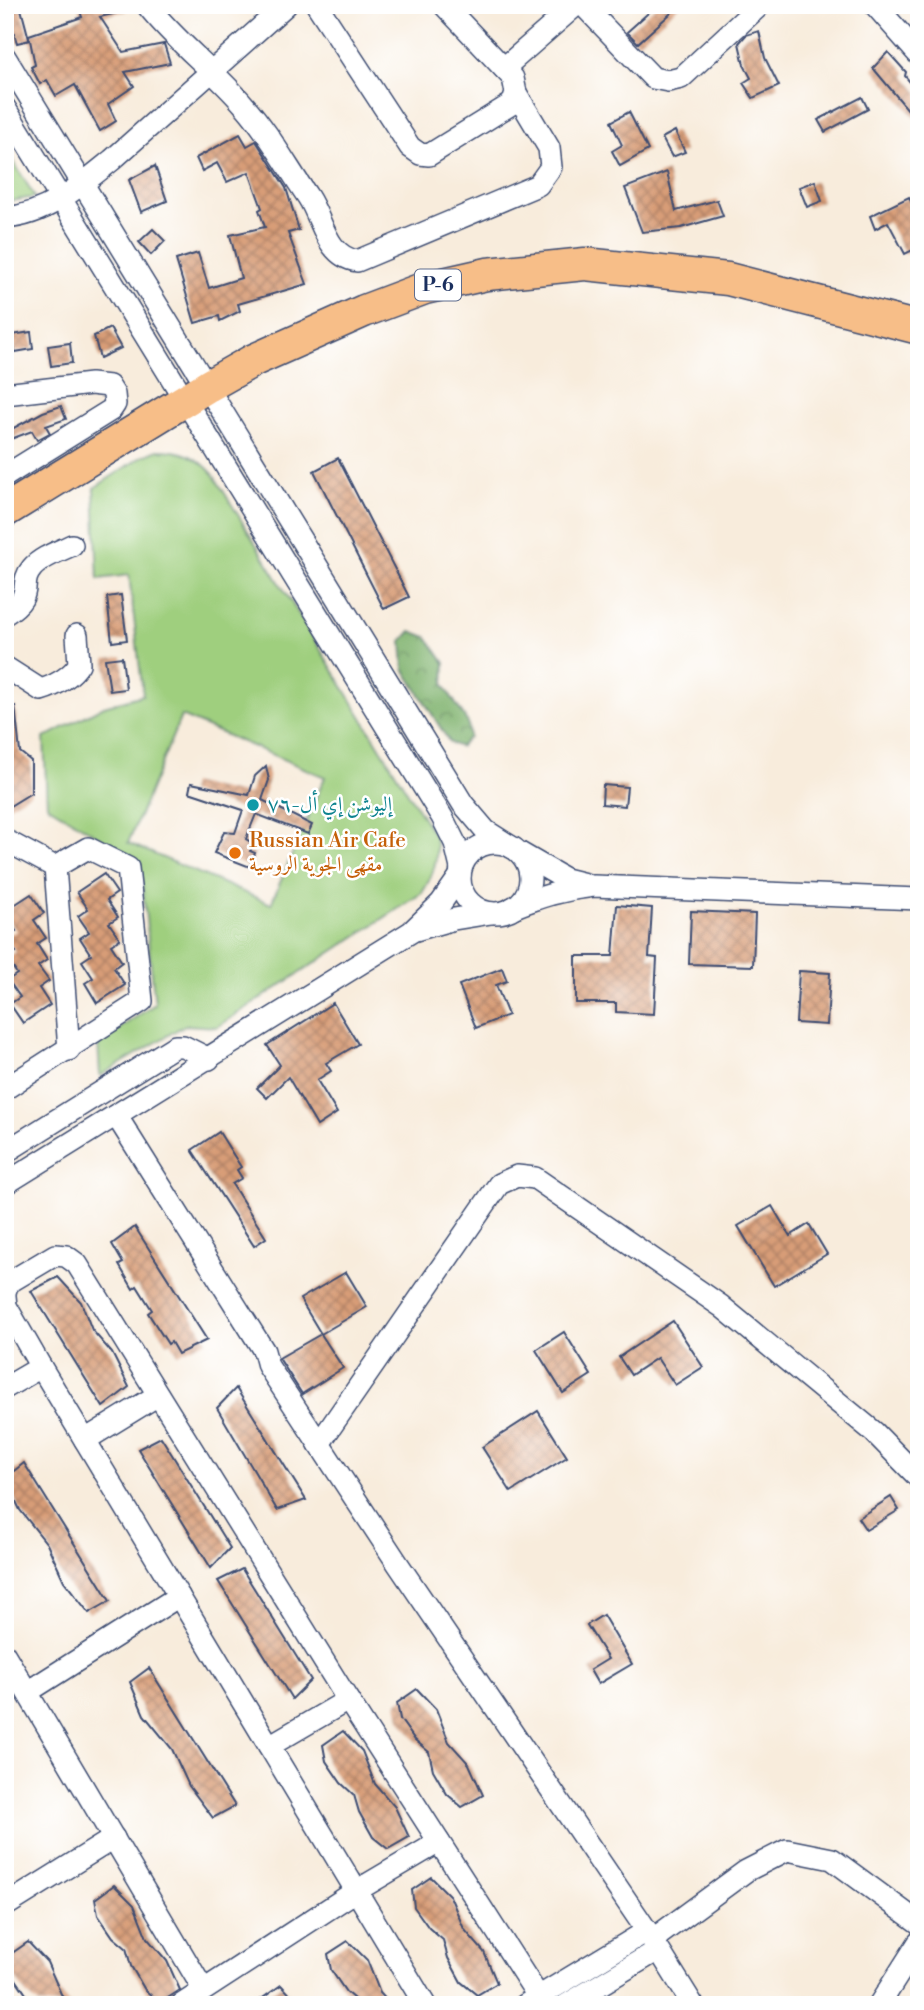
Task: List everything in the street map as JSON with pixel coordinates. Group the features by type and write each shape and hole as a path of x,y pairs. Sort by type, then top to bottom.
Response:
{"highway":[{"name":"P-6","path":"5,511 254,360 364,311 425,288 487,274 585,264 728,279 919,328"}],"street":[{"path":"147,5 162,24 245,106 310,201 334,249 344,259 357,261 538,185 551,167 549,148 516,93 513,78 444,5"},
{"path":"5,219 22,217 45,208 83,183 286,5"},
{"path":"317,5 410,147 420,154 429,155 513,103 516,93"},
{"path":"504,68 576,5"},
{"path":"583,5 653,78 668,81 681,78 760,5"},
{"path":"875,5 919,55"},
{"path":"5,57 83,183 197,393 442,817 455,843 461,872 462,891 471,903 484,911 505,910 523,899 529,886 529,871 515,850 498,843 482,845 469,854 461,872 441,903 411,932 5,1184"},
{"path":"5,108 60,198 197,393 463,804 486,831 515,850 565,879 594,886"},
{"path":"5,394 100,385 109,386 114,394 115,404 111,410 5,476"},
{"path":"5,614 23,600 30,570 37,563 72,545"},
{"path":"5,667 41,690 47,688 70,675 79,664 77,635"},
{"path":"5,840 55,867"},
{"path":"5,1089 142,1001 128,868 88,848 55,867"},
{"path":"55,867 69,1050"},
{"path":"411,932 454,919 505,910 568,888 594,886 919,899"},
{"path":"5,1156 7,1151 175,1046 183,1046 209,1059"},
{"path":"116,1115 264,1351 268,1366 398,1564 653,1940 693,2005"},
{"path":"319,1444 499,1184 517,1176 535,1178 721,1306 874,1432 919,1478"},
{"path":"425,2005 6,1306 8,1283 55,1255 66,1256 77,1264 439,1842 531,2001 653,1940"},
{"path":"5,1388 41,1367"},
{"path":"85,1440 158,1395"},
{"path":"29,1691 178,1596"},
{"path":"5,1655 29,1691 203,1989"},
{"path":"269,1746 348,1700"},
{"path":"5,1906 114,1838"},
{"path":"181,2005 356,1891 439,1842"},
{"path":"566,2005 746,1871 787,1850 832,1858 919,1923"},
{"path":"879,2005 919,1942"}],"green space":[{"path":"5,148 35,197 5,202"},
{"path":"158,450 182,453 195,458 213,474 435,837 436,859 422,893 217,1027 185,1025 100,1076 98,1043 155,1004 140,862 47,805 44,738 104,706 143,695 129,575 98,579 94,488 143,456","holes":["181,716 325,777 271,904 128,843"]},
{"path":"411,631 427,637 445,663 444,685 468,723 469,737 460,747 450,743 404,669 402,641"}],"building":[{"path":"5,5 20,5 29,39 29,35 82,17 78,5 126,5 126,11 100,17 123,52 164,44 170,63 125,72 134,86 108,104 116,121 100,131 75,85 56,96 47,80 40,84 31,67 35,65 30,40 17,43"},
{"path":"657,5 680,5 638,43 627,32"},
{"path":"759,31 765,58 779,86 753,98 743,83 751,78 744,65 739,43 746,35"},
{"path":"888,52 906,72 905,76 919,93 919,123 873,68"},
{"path":"862,97 868,109 825,132 818,120"},
{"path":"629,112 648,150 620,166 612,151 622,145 611,122"},
{"path":"675,131 685,152 672,157 662,138"},
{"path":"240,134 247,146 256,141 286,188 299,230 288,233 307,284 238,304 240,311 220,321 219,316 195,323 176,260 198,253 209,288 241,278 230,235 265,227 259,210 262,208 249,172 227,182 217,163 202,171 196,158"},
{"path":"155,166 167,201 141,212 129,180"},
{"path":"667,172 676,211 717,200 723,216 681,228 642,232 625,188"},
{"path":"815,181 822,201 807,207 799,187"},
{"path":"909,197 919,220 919,247 905,254 888,222 875,229 870,216"},
{"path":"153,229 165,241 151,255 139,242"},
{"path":"110,328 121,348 100,358 94,336"},
{"path":"31,332 33,349 15,352 12,335"},
{"path":"70,343 72,363 51,366 48,346"},
{"path":"61,406 66,419 46,426 50,433 37,440 32,431 11,439 8,431 43,412"},
{"path":"338,458 409,597 384,609 314,471"},
{"path":"121,595 127,640 112,642 107,597"},
{"path":"122,657 126,689 110,691 105,659"},
{"path":"5,706 15,706 20,752 31,761 31,793 5,809"},
{"path":"266,766 269,780 262,800 312,825 308,834 256,814 246,839 254,844 250,851 255,853 250,867 214,853 224,832 235,833 243,810 189,792 191,783 249,795 255,776"},
{"path":"603,785 627,787 625,806 602,804"},
{"path":"104,874 117,893 107,900 118,917 109,923 120,939 111,945 122,962 114,968 125,985 97,1003 85,983 93,978 82,961 91,955 80,938 89,932 78,916 88,909 77,892"},
{"path":"31,894 44,913 34,920 46,938 37,944 47,960 38,966 49,981 39,988 50,1005 23,1023 10,1004 20,997 8,980 17,974 7,958 16,952 5,937 16,931 5,911"},
{"path":"617,905 652,908 649,957 657,958 654,1014 616,1012 616,1003 576,1003 576,956 613,956"},
{"path":"691,911 755,914 753,966 689,964"},
{"path":"502,968 507,981 496,985 508,1015 476,1028 459,985"},
{"path":"799,971 830,973 827,1025 796,1023"},
{"path":"333,1003 358,1044 326,1063 331,1071 317,1080 337,1113 317,1126 288,1077 267,1098 257,1088 280,1065 267,1045"},
{"path":"219,1132 241,1167 237,1170 242,1178 232,1184 266,1238 254,1246 192,1150"},
{"path":"772,1206 790,1236 809,1224 827,1254 774,1286 738,1226"},
{"path":"135,1227 207,1340 178,1354 171,1342 168,1344 148,1313 152,1310 137,1286 133,1289 119,1265 123,1263 112,1244"},
{"path":"346,1272 367,1307 321,1334 300,1299"},
{"path":"58,1277 81,1302 92,1330 112,1353 129,1387 103,1407 31,1291"},
{"path":"673,1321 703,1367 675,1385 657,1358 631,1375 619,1357"},
{"path":"564,1332 591,1375 563,1393 536,1350"},
{"path":"321,1334 343,1368 302,1394 279,1358"},
{"path":"236,1388 306,1500 277,1510 217,1408"},
{"path":"538,1411 567,1457 511,1492 482,1447"},
{"path":"161,1437 230,1548 211,1568 138,1449"},
{"path":"24,1463 110,1601 89,1613 64,1581 47,1544 20,1510 5,1478"},
{"path":"891,1497 899,1510 866,1530 858,1518"},
{"path":"242,1569 311,1680 292,1699 218,1581"},
{"path":"603,1615 632,1664 598,1684 590,1670 608,1659 587,1625"},
{"path":"149,1668 235,1806 213,1818 189,1786 172,1749 144,1715 130,1682"},
{"path":"417,1689 436,1709 449,1742 469,1764 483,1795 462,1807 447,1794 433,1770 429,1752 415,1740 400,1719 397,1703"},
{"path":"343,1731 362,1751 375,1784 395,1807 409,1837 388,1849 373,1837 359,1812 354,1795 341,1783 326,1761 323,1745"},
{"path":"431,1877 450,1896 464,1929 484,1952 497,1983 477,1995 461,1982 448,1958 443,1940 429,1928 414,1907 412,1890"},
{"path":"114,1885 134,1905 147,1938 167,1961 180,1990 160,2003 145,1990 131,1966 126,1948 113,1937 98,1915 95,1899"},
{"path":"348,1941 367,1960 380,1993 391,2005 361,2005 346,1992 331,1970 328,1954"},
{"path":"28,1942 47,1962 61,1994 70,2005 39,2005 26,1994 11,1972 8,1956"},
{"path":"281,1985 300,2005 253,2005"}],"place":[{"name":"إليوشن إي أل-٧٦","path":"253,805"},
{"name":"Russian Air Cafe مقهى الجوية الروسية","path":"235,853"}]}
